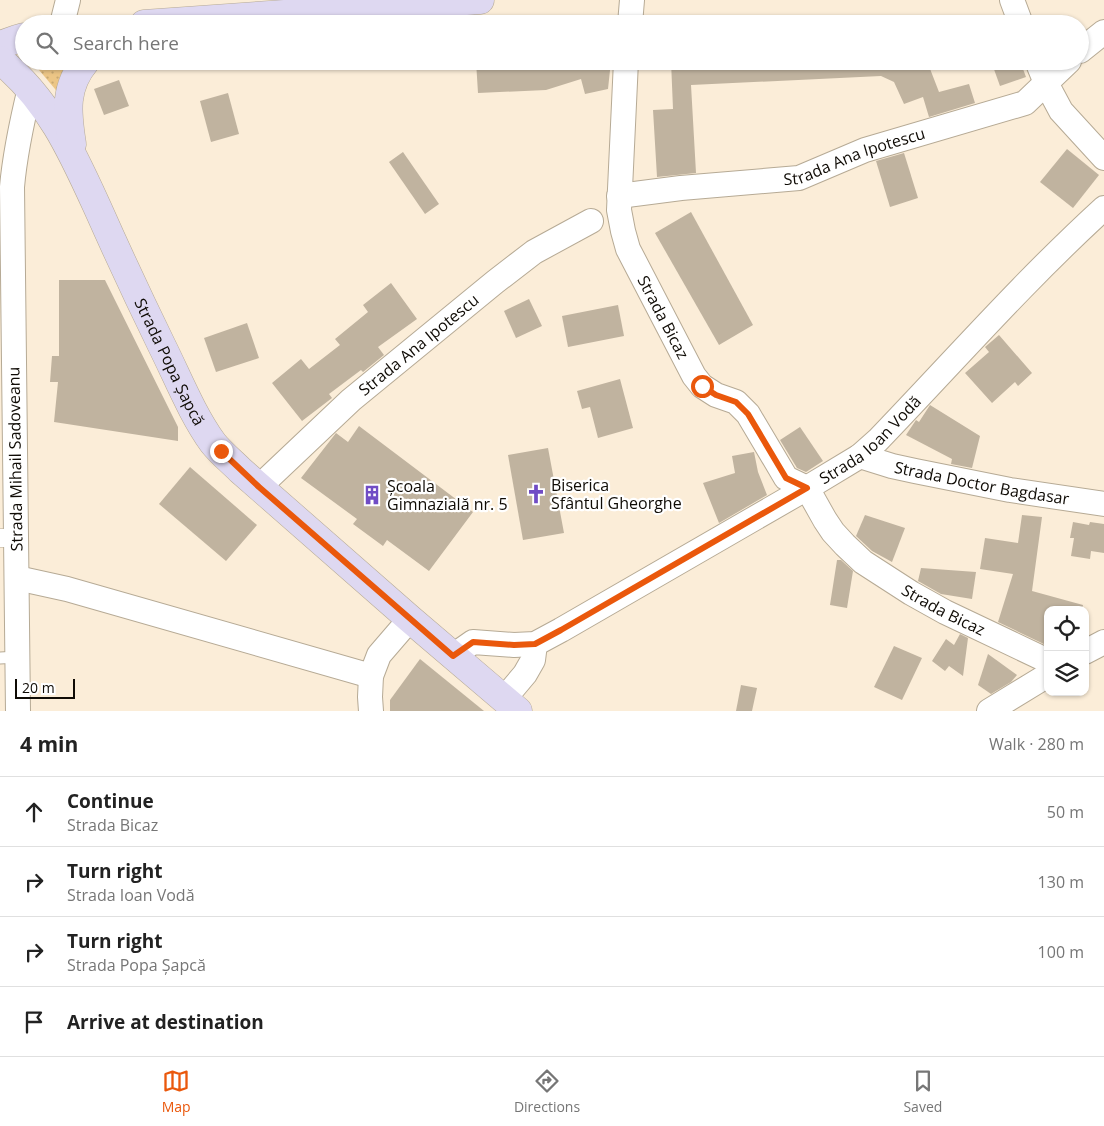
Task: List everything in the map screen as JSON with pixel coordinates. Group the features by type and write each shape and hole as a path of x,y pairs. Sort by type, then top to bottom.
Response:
{"main road":[{"path":"206,15 248,9 480,0"},
{"path":"0,45 15,40"},
{"name":"Strada Popa Șapcă","path":"0,60 30,88 50,114 74,155 139,300 196,416 214,443 259,487 511,705"},
{"path":"74,155 68,118 69,95 80,70"}],"street":[{"path":"64,15 68,0"},
{"path":"631,15 632,0"},
{"path":"1012,0 1018,15"},
{"path":"1089,44 1104,32"},
{"name":"Strada Bicaz","path":"626,70 619,196 622,231 628,249 694,376 702,386 716,395 736,402 748,414 786,478 807,488 833,532 863,562 946,612 1044,659"},
{"path":"1041,70 1061,111 1104,158"},
{"name":"Strada Ana Ipotescu","path":"619,196 681,188 799,178 865,150 1025,103 1060,70"},
{"name":"Strada Mihail Sadoveanu","path":"18,711 9,657 17,578 8,538 7,347 12,187 19,134 30,88"},
{"name":"Strada Ioan Vodă","path":"453,656 473,642 514,645 535,644 860,456 884,434 1025,284 1104,208"},
{"name":"Strada Ana Ipotescu","path":"259,487 351,400 495,282 534,252 591,221"},
{"name":"Strada Doctor Bagdasar","path":"860,456 892,466 1010,490 1104,504"},
{"path":"17,578 67,589 371,676"},
{"path":"371,711 371,676 379,655 410,619"},
{"path":"1087,651 1104,642"},
{"path":"511,705 525,674 534,660 535,644"},
{"path":"989,711 1044,677"}],"shaded area":[{"path":"39,70 72,70 60,98"}],"building":[{"path":"477,70 610,70 608,89 585,94 581,79 546,90 478,93"},
{"path":"671,70 930,70 939,92 969,84 975,103 929,117 923,97 904,104 894,82 881,76 691,85 696,173 657,177 653,110 673,109"},
{"path":"994,70 1023,70 1026,77 1000,86"},
{"path":"119,80 129,106 104,115 94,89"},
{"path":"228,93 239,134 211,142 200,101"},
{"path":"1067,149 1099,175 1073,208 1040,182"},
{"path":"403,152 439,204 425,214 389,162"},
{"path":"904,153 918,198 890,207 876,161"},
{"path":"691,212 753,325 719,345 655,233"},
{"path":"59,280 105,280 178,427 178,441 54,422 58,382 50,382 52,356 59,356"},
{"path":"391,283 417,319 378,347 384,355 363,372 361,370 329,394 332,398 302,421 272,383 301,359 309,369 340,345 335,339 368,312 363,305"},
{"path":"529,299 542,326 516,338 504,311"},
{"path":"618,305 624,336 568,347 562,316"},
{"path":"247,323 259,358 216,372 204,338"},
{"path":"999,335 1032,373 1018,386 1015,382 992,403 965,373 989,352 985,347"},
{"path":"620,379 633,428 598,438 590,407 582,409 577,391"},
{"path":"930,405 980,436 972,468 951,464 952,459 906,435 916,420 919,422"},
{"name":"Școala Gimnazială nr. 5","path":"359,426 473,512 429,571 387,540 383,546 353,524 357,519 301,478 336,433 348,442"},
{"path":"800,427 823,461 806,472 797,468 780,440"},
{"name":"Biserica Sfântul Gheorghe","path":"548,448 564,533 523,540 508,455"},
{"path":"754,452 758,472 767,495 719,523 703,483 735,473 732,456"},
{"path":"190,467 257,525 226,561 159,504"},
{"path":"865,515 905,528 892,562 872,551 856,536"},
{"path":"1022,515 1042,517 1032,591 1083,605 1044,606 1044,644 998,622 1013,574 980,569 985,538 1018,543"},
{"path":"1073,522 1089,525 1090,522 1104,524 1104,553 1091,551 1090,559 1071,556 1074,538 1070,538"},
{"path":"837,560 841,560 853,571 847,608 830,605"},
{"path":"921,568 976,572 972,599 941,594 918,581"},
{"path":"960,634 968,638 963,676 949,666 945,671 932,661 946,639 954,645"},
{"path":"894,646 922,658 902,700 874,687"},
{"path":"988,654 1017,675 1011,682 991,694 978,685"},
{"path":"420,659 484,711 390,711 390,700"},
{"path":"741,685 757,688 752,711 736,711"}],"place":[{"name":"Biserica Sfântul Gheorghe","path":"536,494"},
{"name":"Școala Gimnazială nr. 5","path":"372,495"}],"route":[{"path":"221,451 259,487 453,656 473,642 514,645 535,644 807,488 786,478 748,414 736,402 716,395 702,386"}]}
